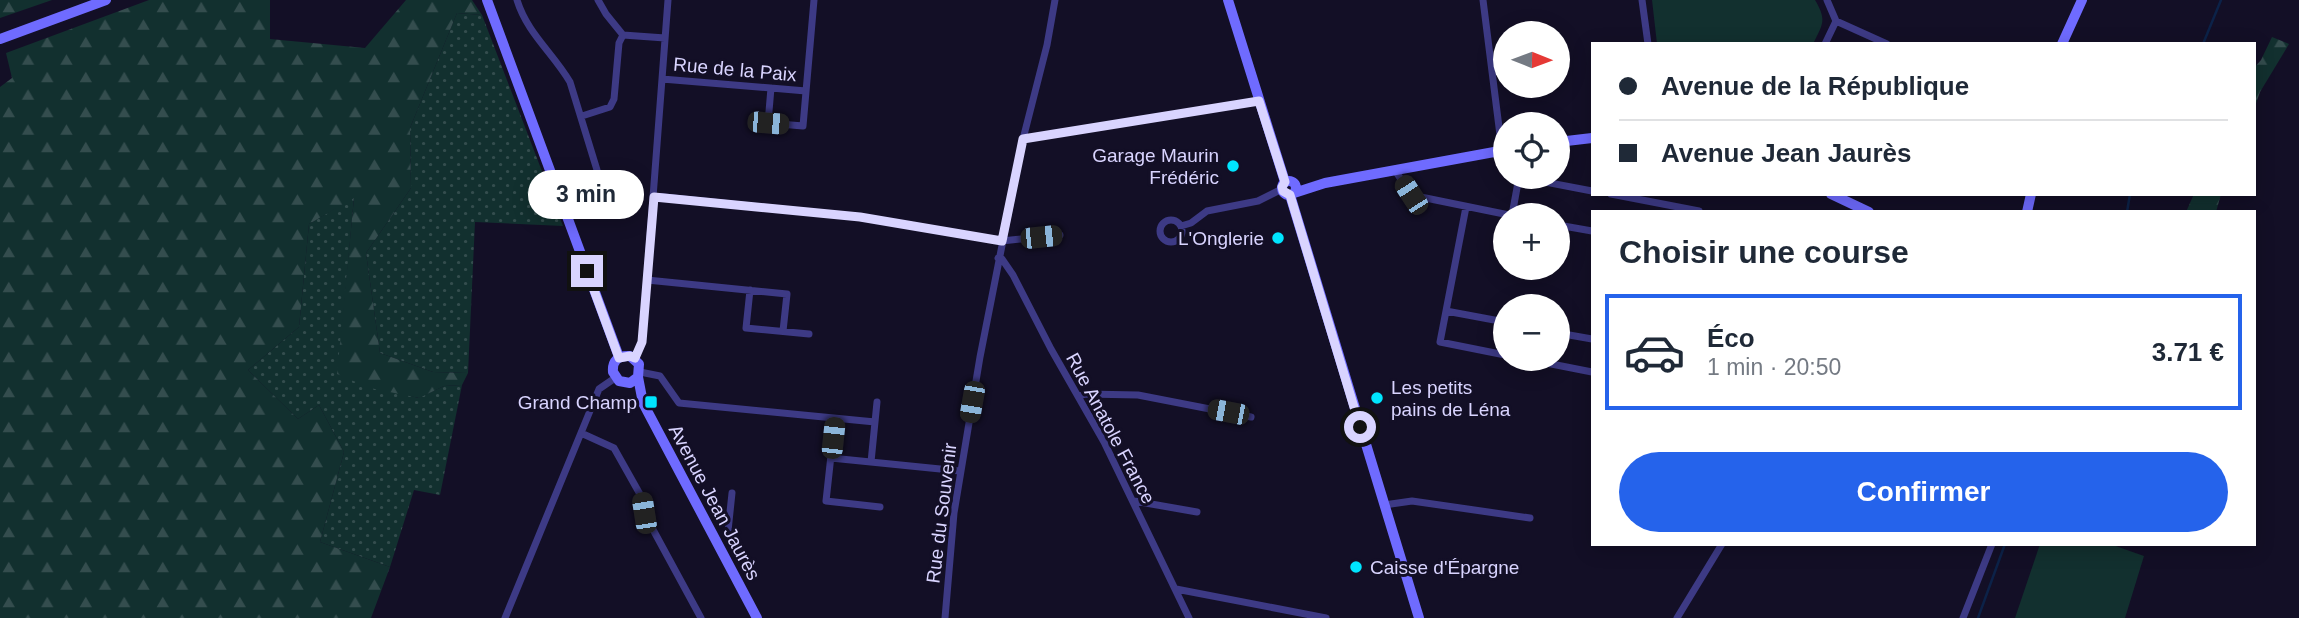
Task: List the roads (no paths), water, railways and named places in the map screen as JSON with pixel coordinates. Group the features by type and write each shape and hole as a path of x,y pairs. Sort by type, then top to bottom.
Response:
{"main road":[{"path":"0,39 106,0"},
{"path":"487,0 619,358"},
{"path":"1228,0 1419,618"},
{"path":"2063,42 2082,0"},
{"path":"1570,141 1591,138"},
{"path":"1288,188 1304,180 1325,183 1493,153"},
{"path":"1835,196 1865,210"},
{"path":"619,358 635,358 639,364 639,374 629,383 620,380 612,367 619,358"},
{"name":"Avenue Jean Jaurès","path":"639,374 643,403"},
{"name":"Avenue Jean Jaurès","path":"620,380 643,403 757,618"}],"street":[{"path":"517,0 529,29 563,69 570,82 597,170"},
{"path":"598,0 623,35 665,38"},
{"path":"635,358 642,342 668,0"},
{"path":"771,88 768,123 803,126 814,0"},
{"name":"Rue du Souvenir","path":"945,618 960,471 998,257 1032,97 1047,46 1055,0"},
{"path":"1483,0 1498,112"},
{"path":"1642,0 1648,42"},
{"path":"1827,0 1836,21 1883,42"},
{"path":"1826,42 1836,21"},
{"path":"582,116 610,107 614,99 619,43 623,35"},
{"name":"Rue de la Paix","path":"662,79 806,91"},
{"path":"1023,139 1259,101"},
{"path":"1395,170 1411,195 1493,212"},
{"path":"1513,203 1519,177 1591,191"},
{"path":"1181,226 1191,223 1207,211 1258,201 1288,188"},
{"path":"1619,196 1670,209"},
{"path":"654,197 860,217 1002,241 1060,235"},
{"path":"1466,207 1440,342 1493,353"},
{"path":"1570,227 1591,232"},
{"name":"Rue Anatole France","path":"998,257 1013,275 1079,396 1134,501 1189,618"},
{"path":"647,280 787,294 783,331"},
{"path":"750,290 747,328 809,334"},
{"path":"1446,311 1493,320"},
{"path":"1570,335 1591,340"},
{"path":"1570,368 1591,372"},
{"path":"639,374 660,376 680,403 875,422"},
{"path":"505,618 599,389 620,380"},
{"path":"1079,396 1138,396 1251,417"},
{"path":"871,462 877,402"},
{"path":"835,419 826,501 880,507"},
{"path":"581,433 614,447 641,496 644,513 701,618"},
{"path":"831,458 960,471"},
{"path":"729,531 732,492"},
{"path":"1134,501 1197,512"},
{"path":"1384,505 1412,501 1530,518"},
{"path":"1677,618 1721,546"},
{"path":"1963,618 1991,546"},
{"path":"1176,589 1326,618"}],"waterway":[{"path":"2204,42 2221,0"},
{"path":"2127,210 2130,196"},
{"path":"1978,618 2004,546"}],"place":[{"name":"Garage Maurin Frédéric","path":"1233,166"},
{"name":"L'Onglerie","path":"1278,238"},
{"name":"Les petits pains de Léna","path":"1377,398"},
{"name":"Grand Champ","path":"651,402"},
{"name":"Caisse d'Épargne","path":"1356,567"}]}
